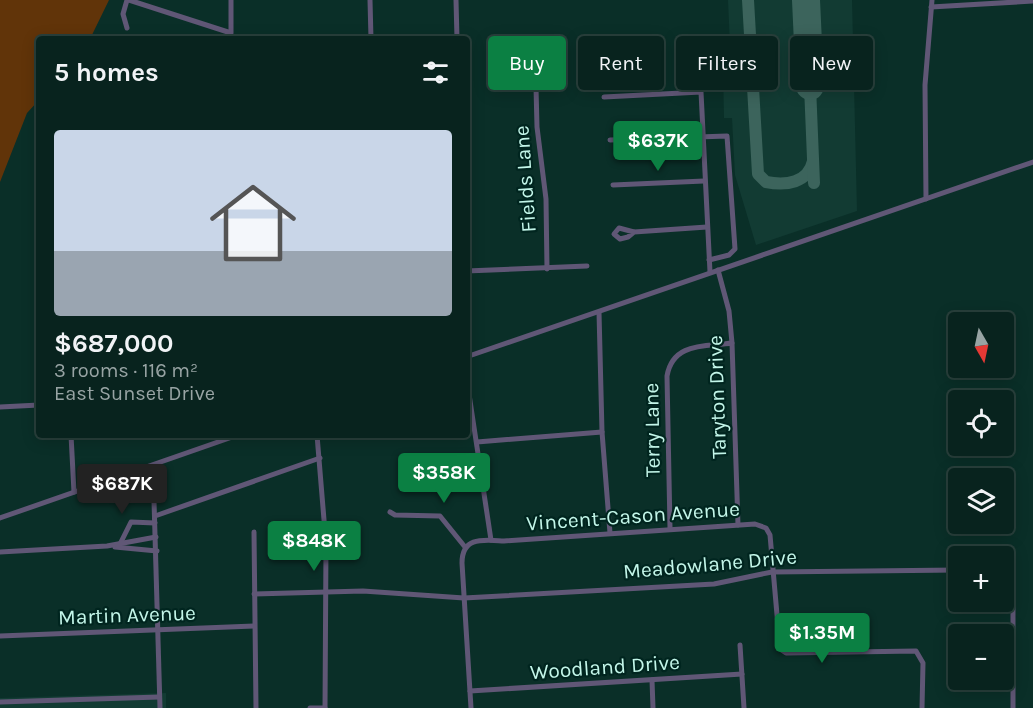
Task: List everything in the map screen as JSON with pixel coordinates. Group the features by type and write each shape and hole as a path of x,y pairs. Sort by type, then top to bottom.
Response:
{"street":[{"path":"127,28 123,14 128,0 231,33 231,0"},
{"path":"370,0 371,36"},
{"path":"456,0 457,36"},
{"path":"926,199 925,84 932,3 1032,1"},
{"name":"Fields Lane","path":"536,90 537,127 546,199 547,269"},
{"path":"604,97 700,92 710,272"},
{"path":"610,140 725,135 730,142 735,249 729,255 710,260"},
{"path":"470,356 1033,162"},
{"path":"613,185 704,181"},
{"path":"634,232 707,227"},
{"path":"470,271 587,266"},
{"name":"Taryton Drive","path":"718,270 729,311 732,344 738,525"},
{"path":"599,312 602,432 610,533"},
{"name":"Terry Lane","path":"670,528 667,376 670,363 676,355 691,348 732,344"},
{"path":"470,399 491,540"},
{"path":"0,407 36,405"},
{"path":"477,442 602,432"},
{"path":"71,438 74,492"},
{"path":"0,518 230,438"},
{"path":"310,708 325,708 326,591 317,438"},
{"path":"155,516 320,458"},
{"path":"153,466 160,708"},
{"path":"390,512 395,515 440,516 465,547 462,555 471,708"},
{"path":"119,545 129,524 139,521 156,523"},
{"name":"Vincent-Cason Avenue","path":"465,547 479,540 758,525 768,531 772,572"},
{"path":"254,532 256,708"},
{"path":"0,552 119,545 156,537"},
{"path":"119,545 157,551"},
{"name":"Meadowlane Drive","path":"464,598 714,584 772,572 948,570"},
{"path":"772,572 775,578 778,641 783,652 916,651 923,663 922,708"},
{"path":"254,594 382,591 464,598"},
{"path":"1013,612 1013,708"},
{"name":"Martin Avenue","path":"0,636 254,626"},
{"path":"740,645 744,708"},
{"name":"Woodland Drive","path":"470,691 742,675"},
{"path":"652,680 653,708"},
{"path":"0,702 159,697"}],"shaded area":[{"path":"0,0 109,0 91,36 36,36 36,103 27,113 0,182"},
{"path":"728,0 852,0 853,36 790,36 790,90 854,90 857,211 756,245 735,175 732,118 724,118 723,90 778,90 778,36 730,36"},
{"path":"166,693 166,708 0,708 0,698"}],"taxiway":[{"path":"748,0 758,174 766,182 788,183 806,174 813,161"},
{"path":"810,90 814,183"}],"runway":[{"path":"806,0 808,36"}]}
